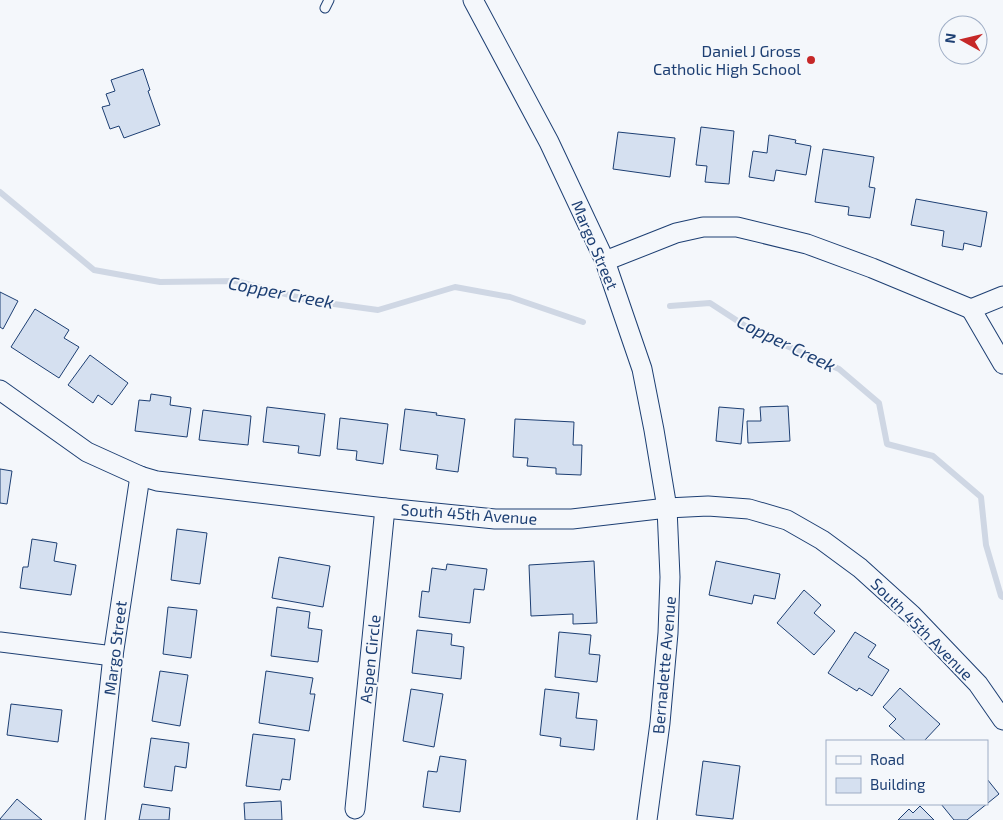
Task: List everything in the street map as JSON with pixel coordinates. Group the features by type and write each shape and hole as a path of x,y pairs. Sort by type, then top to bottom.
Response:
{"street":[{"name":"Margo Street","path":"473,0 549,142 605,261 642,369 667,508"},
{"path":"605,261 676,233 703,227 737,227 807,244 872,268 971,309 1003,364"},
{"path":"971,309 1003,296"},
{"name":"South 45th Avenue","path":"0,390 87,452 140,476 157,481 495,519 572,519 667,508 708,506 749,509 787,520 822,540 860,568 912,615 978,684 1003,720"},
{"name":"Margo Street","path":"95,820 113,656 140,476"},
{"name":"Aspen Circle","path":"355,809 385,508"},
{"name":"Bernadette Avenue","path":"647,820 660,723 668,633 670,577 667,508"},
{"path":"0,642 113,656"}],"building":[{"path":"143,69 150,90 148,91 160,125 124,138 119,126 110,129 102,107 110,105 106,94 115,91 111,80"},
{"path":"701,127 734,131 729,184 705,182 707,166 696,165"},
{"path":"618,132 675,138 670,177 613,169"},
{"path":"769,135 796,140 795,143 811,146 806,175 776,170 774,181 749,177 753,151 767,153"},
{"path":"823,149 874,157 869,187 875,188 870,218 848,215 849,207 815,202"},
{"path":"916,199 987,212 981,247 964,243 963,250 942,246 944,231 911,225"},
{"path":"0,292 18,301 3,329 0,327"},
{"path":"35,309 69,330 64,338 79,347 59,378 11,347"},
{"path":"90,355 128,383 112,405 98,395 93,403 68,385"},
{"path":"151,394 171,397 170,405 191,408 187,437 135,431 139,400 150,401"},
{"path":"788,406 790,441 748,443 747,421 761,421 760,407"},
{"path":"267,407 325,414 320,456 298,453 299,446 263,442"},
{"path":"719,407 744,409 741,444 716,441"},
{"path":"405,409 465,419 458,472 436,469 438,455 400,450"},
{"path":"203,410 251,416 248,445 199,440"},
{"path":"340,418 388,424 383,464 356,460 357,451 337,449"},
{"path":"515,419 574,422 573,445 582,445 581,475 556,474 556,468 527,466 528,458 513,457"},
{"path":"0,469 12,471 7,504 0,503"},
{"path":"177,529 207,533 200,584 171,580"},
{"path":"32,539 57,543 54,561 76,565 71,595 20,588 23,567 28,567"},
{"path":"279,557 330,566 323,607 272,598"},
{"path":"594,561 597,623 573,624 573,614 531,616 529,565"},
{"path":"716,561 780,574 775,599 754,595 752,604 709,595"},
{"path":"447,564 487,569 484,590 474,589 470,623 419,617 422,591 429,592 432,568 446,570"},
{"path":"804,590 821,605 814,613 835,631 814,655 777,623"},
{"path":"168,607 197,610 191,658 163,654"},
{"path":"277,607 310,612 308,628 322,630 318,662 271,656"},
{"path":"417,630 452,634 451,645 464,647 461,679 412,673"},
{"path":"559,632 591,635 589,654 600,655 597,682 555,677"},
{"path":"855,632 876,645 868,657 889,670 872,696 859,688 857,691 828,673"},
{"path":"160,671 188,675 180,726 152,721"},
{"path":"266,671 313,678 310,694 315,694 309,731 259,723"},
{"path":"900,688 940,724 925,740 905,740 889,726 896,719 883,707"},
{"path":"411,689 443,694 434,747 403,741"},
{"path":"545,689 579,693 576,718 597,720 594,750 560,746 561,738 540,735"},
{"path":"11,704 62,710 58,742 7,735"},
{"path":"253,734 295,739 290,780 282,779 280,790 246,786"},
{"path":"151,738 189,743 186,768 175,766 172,791 144,787"},
{"path":"440,756 466,760 460,812 423,807 428,771 437,772"},
{"path":"703,761 740,766 733,819 696,815"},
{"path":"988,780 999,794 988,803"},
{"path":"17,799 42,820 0,820"},
{"path":"281,801 282,820 245,820 244,803"},
{"path":"142,804 170,808 169,820 139,820"},
{"path":"942,805 986,805 967,820 954,820"},
{"path":"920,806 934,820 898,820 909,809 913,813"}],"waterway":[{"name":"Copper Creek","path":"0,192 94,270 160,282 236,281 312,301 378,310 455,287 510,297 583,322"},
{"name":"Copper Creek","path":"670,306 710,303 753,331 839,369 879,403 887,444 933,456 981,497 986,545 1001,596 1003,597"}],"place":[{"name":"Daniel J Gross Catholic High School","path":"811,60"}]}
